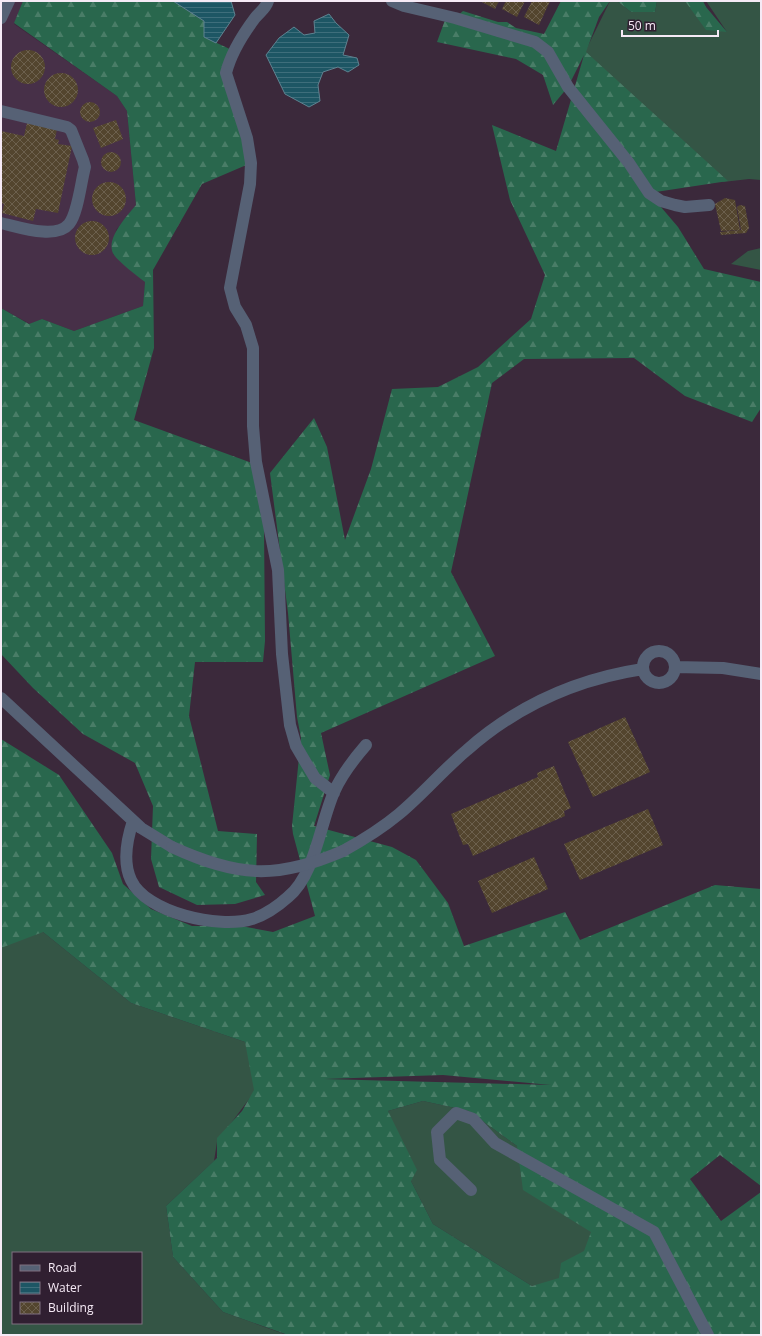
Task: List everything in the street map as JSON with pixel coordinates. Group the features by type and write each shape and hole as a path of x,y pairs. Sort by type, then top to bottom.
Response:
{"street":[{"path":"1,18 9,1"},
{"path":"268,1 239,42 229,62 226,73 243,124 252,162 250,184 230,288 235,307 246,325 254,348 252,394 256,462 278,570 282,654 290,725 296,746 315,778 334,793"},
{"path":"392,1 404,6 455,18 535,42 548,52 568,87 629,163 649,193 661,201 675,205 685,207 709,205"},
{"path":"1,111 67,127 71,130 85,167 74,214 70,224 61,230 53,232 40,231 1,223"},
{"path":"656,651 667,653 671,656 676,667 671,679 662,683 657,683 648,679 643,669 644,661 647,656 656,651"},
{"path":"676,667 723,668 761,674"},
{"path":"1,698 141,828 172,847 203,861 233,869 274,871 294,868 343,851 381,828 399,814 466,750 519,712 554,693 581,683 610,674 643,669"},
{"path":"133,821 126,844 126,862 131,880 138,890 157,904 198,920 223,922 251,919 270,910 297,888 306,873 334,793 344,773 366,745"},
{"path":"471,1190 440,1160 437,1132 456,1113 473,1119 495,1143 654,1232 708,1335"}],"shaded area":[{"path":"1,1 23,1 14,24 117,96 127,111 136,205 116,230 113,254 145,282 143,306 74,331 42,319 30,324 1,308"}],"green space":[{"path":"23,1 173,1 204,21 204,37 234,51 226,73 251,163 202,184 153,270 154,348 134,420 252,463 264,528 265,641 263,662 195,662 189,716 218,831 257,834 256,882 265,895 235,904 197,905 159,887 151,859 153,806 135,763 83,734 33,688 1,654 1,308 29,324 42,319 74,331 143,306 145,282 120,262 114,255 112,249 114,235 122,222 136,205 127,111 117,96 14,23"},
{"path":"561,1 610,1 599,17 586,52 728,181 649,193 678,227 704,269 761,282 761,408 752,422 685,396 634,358 524,359 492,383 451,572 495,656 321,733 330,775 314,826 392,847 416,860 448,903 464,946 565,912 580,940 715,885 761,889 761,1186 720,1155 690,1179 721,1221 761,1192 761,1335 288,1335 223,1312 173,1257 166,1206 217,1158 217,1138 242,1111 254,1090 245,1042 131,1003 43,932 1,948 1,739 59,775 112,853 123,884 151,909 192,926 241,926 273,932 315,916 292,826 301,738 297,717 288,613 270,473 314,418 327,447 345,540 371,469 392,389 438,387 478,367 531,319 545,275 510,200 492,125 556,151 584,55 568,87 553,105 543,75 516,59 437,42 445,20 455,18 463,11 498,22 507,22 516,28 544,34","holes":["443,1075 551,1085 324,1079","423,1101 469,1111 517,1146 523,1190 591,1232 584,1251 561,1263 559,1278 532,1286 433,1224 411,1181 417,1170 388,1111"]},
{"path":"610,1 617,1 631,12 655,12 657,1 687,1 727,32 706,1 761,1 761,180 749,179 723,182 585,52"},
{"path":"617,1 657,1 655,12 631,12"},
{"path":"685,1 703,1 706,7 727,32 706,30"},
{"path":"761,248 761,270 731,264 748,251"},
{"path":"1,924 43,932 131,1003 245,1042 258,1087 217,1142 214,1161 166,1206 173,1257 223,1312 287,1335 1,1335"},
{"path":"423,1101 469,1111 517,1146 592,1232 586,1252 564,1281 532,1286 433,1224 411,1181 388,1111"}],"water":[{"path":"173,1 231,1 235,15 216,43 204,37 204,21"},
{"path":"329,14 349,35 343,55 357,58 359,65 348,72 338,67 323,72 318,85 320,101 309,107 285,94 266,55 279,38 294,27 304,35 315,33 314,21"}],"building":[{"path":"480,1 499,1 495,9"},
{"path":"506,1 525,1 517,17 502,9"},
{"path":"532,1 550,1 539,25 524,17"},
{"path":"28,50 40,55 45,67 40,79 28,84 16,79 11,67 16,55"},
{"path":"61,73 73,78 78,90 73,102 61,107 49,102 44,90 49,78"},
{"path":"90,102 97,105 100,112 97,119 90,122 83,119 80,112 83,105"},
{"path":"116,120 123,139 101,148 93,128"},
{"path":"27,123 57,129 55,139 59,140 58,144 72,146 58,213 36,209 33,221 2,213 4,204 1,203 1,131 24,136"},
{"path":"111,152 118,155 121,162 118,169 111,172 104,169 101,162 104,155"},
{"path":"109,182 121,187 126,199 121,211 109,216 97,211 92,199 97,187"},
{"path":"725,198 735,200 740,230 721,231 715,204"},
{"path":"740,205 745,206 749,228 746,233 721,235 720,232 741,230 737,207"},
{"path":"92,221 104,226 109,238 104,250 92,255 80,250 75,238 80,226"},
{"path":"625,717 650,772 593,797 568,742"},
{"path":"554,766 571,808 564,811 565,816 473,856 468,844 463,845 451,814 538,777 537,773"},
{"path":"648,809 663,845 580,880 564,844"},
{"path":"534,857 548,889 492,913 478,881"}]}
